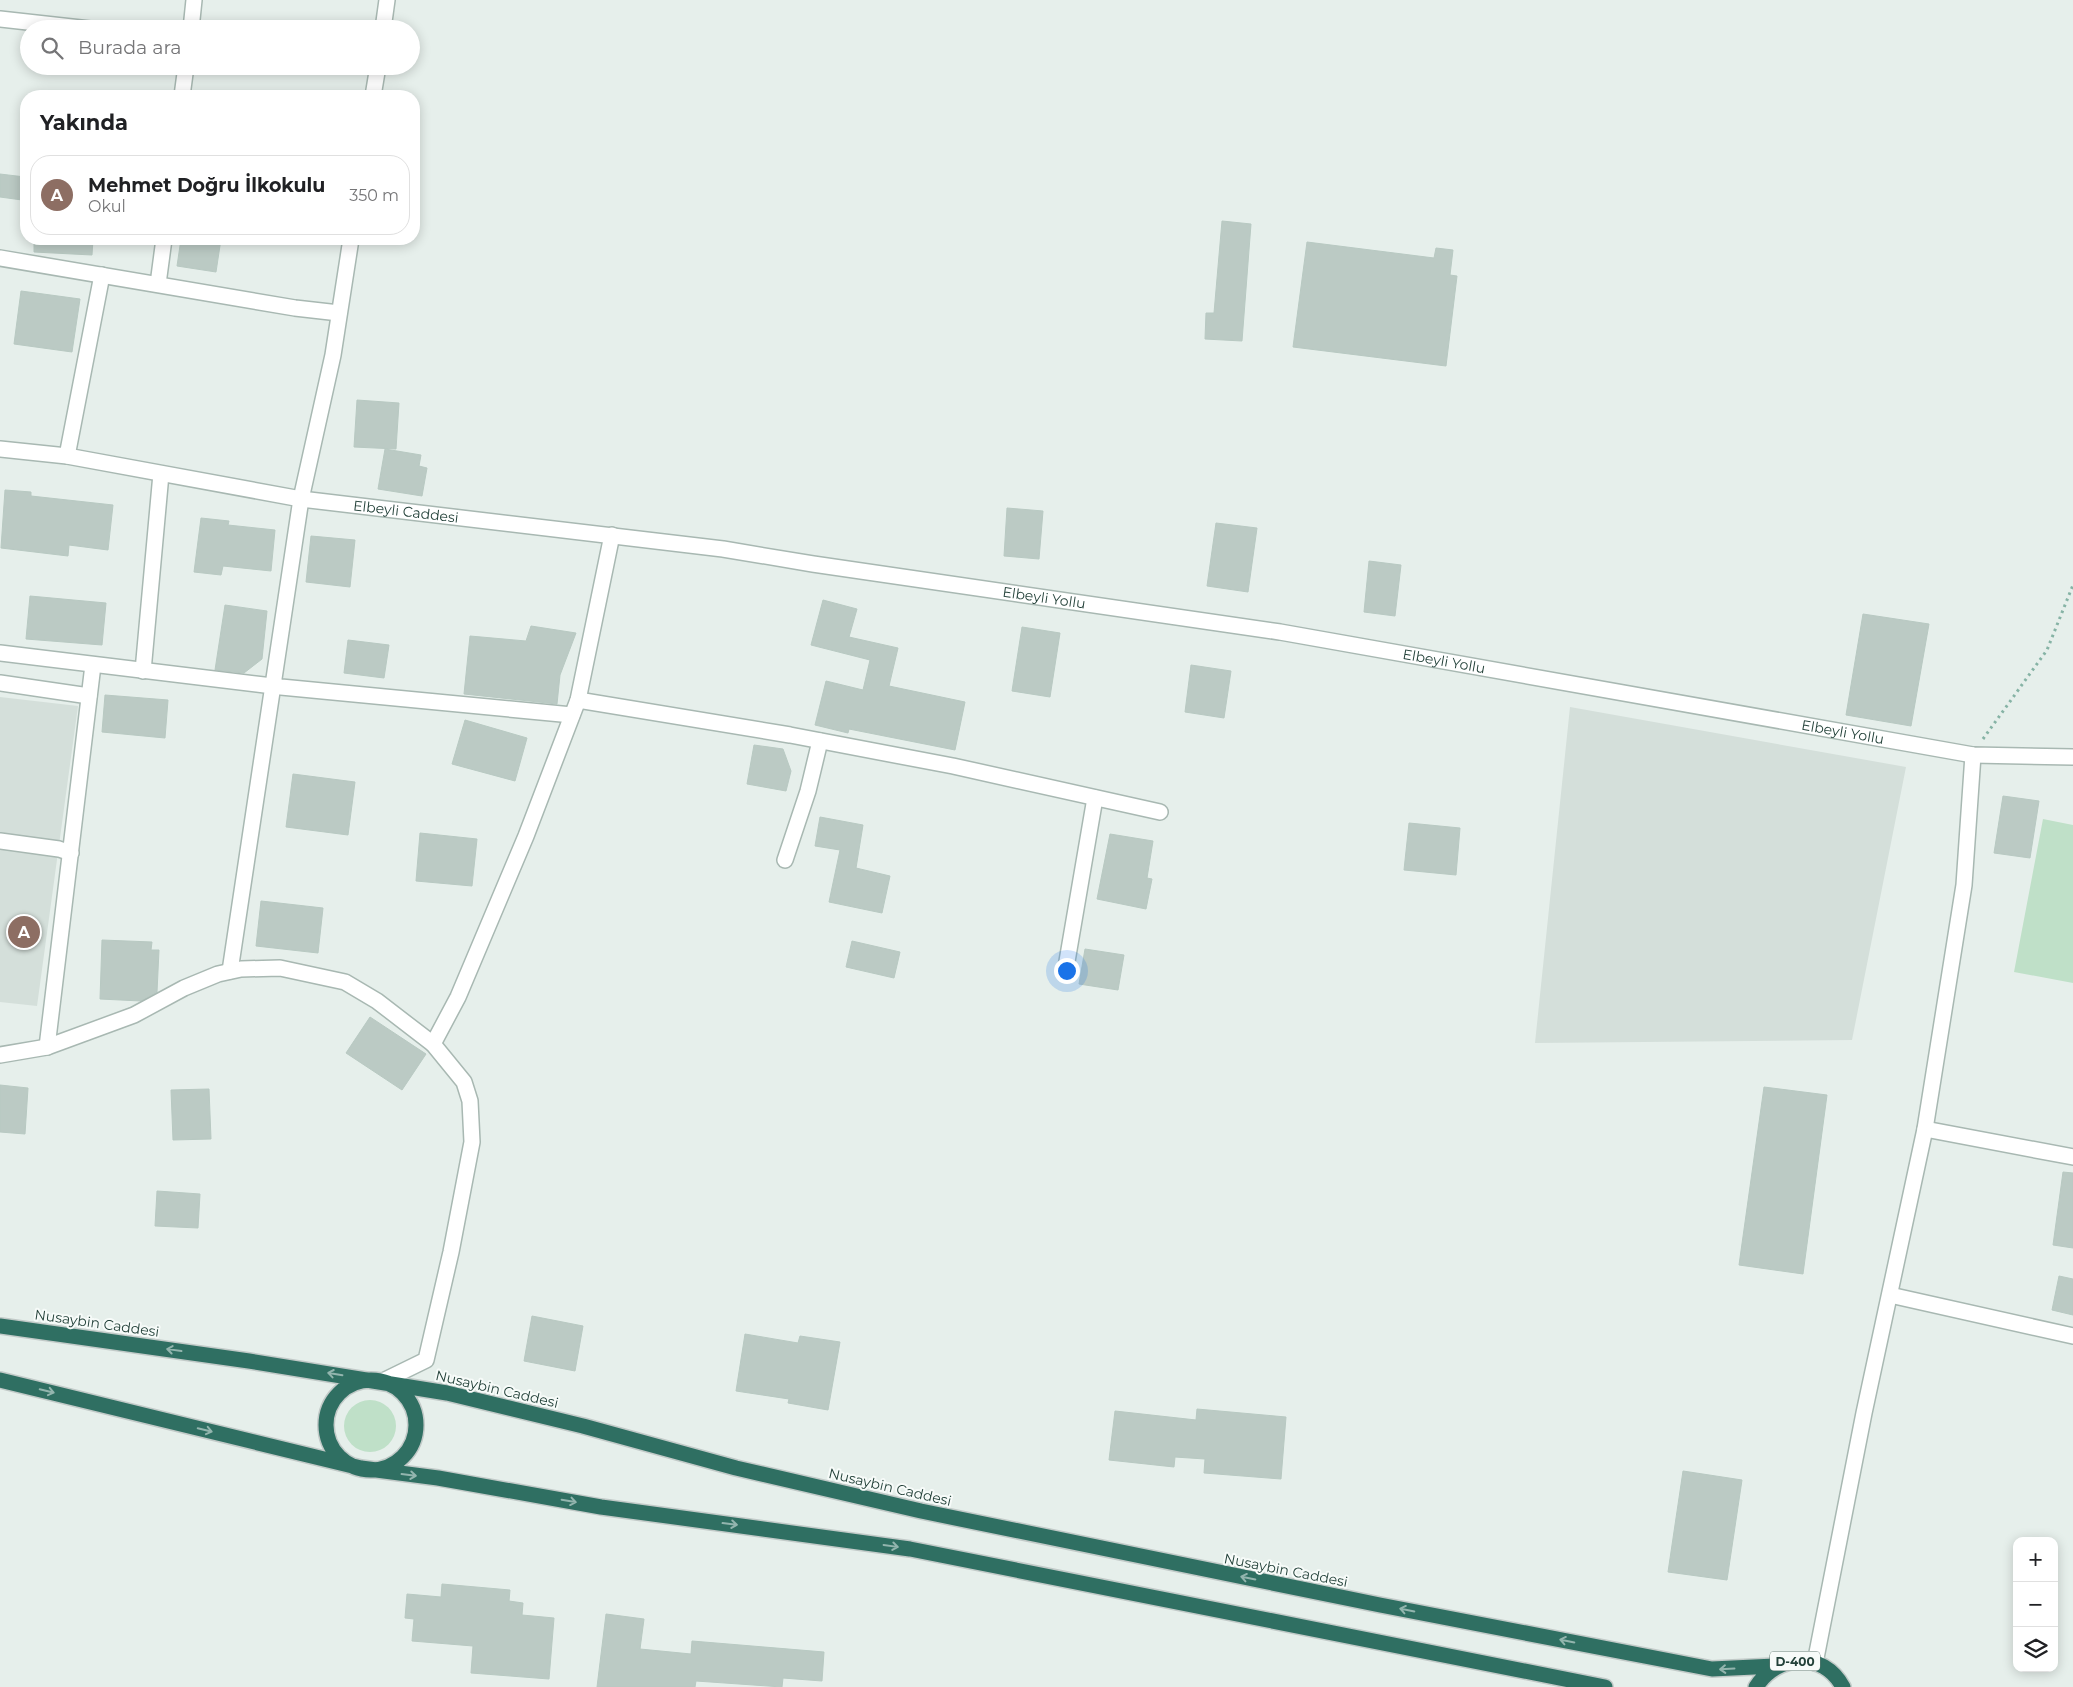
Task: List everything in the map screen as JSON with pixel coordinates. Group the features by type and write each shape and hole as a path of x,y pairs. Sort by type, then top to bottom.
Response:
{"highway":[{"name":"Nusaybin Caddesi","path":"0,1326 383,1381 484,1402 583,1426 736,1468 901,1507 1080,1544 1712,1669 1775,1666"},
{"path":"0,1380 361,1468 438,1478 601,1507 910,1549 1605,1687"},
{"path":"369,1380 383,1381 397,1388 408,1399 415,1412 416,1428 412,1443 404,1456 391,1465 376,1469 361,1468 348,1463 337,1454 330,1442 326,1428 328,1414 333,1400 342,1390 355,1383 369,1380"},
{"name":"D-400","path":"1756,1687 1762,1677 1775,1666 1802,1660 1828,1669 1841,1683 1856,1687"}],"street":[{"path":"192,20 194,0"},
{"path":"384,20 387,0"},
{"path":"0,19 20,21"},
{"path":"183,90 185,75"},
{"path":"374,90 376,75"},
{"path":"158,284 163,245"},
{"path":"230,972 300,499 333,355 350,245"},
{"path":"0,258 339,313"},
{"path":"67,456 102,275"},
{"name":"Elbeyli Caddesi","path":"0,449 67,456 300,499 723,549 813,564"},
{"path":"143,671 161,474"},
{"path":"433,1044 458,997 522,845 578,700 612,535"},
{"name":"Elbeyli Yollu","path":"813,564 1280,632 1973,755 2073,758"},
{"path":"0,653 273,686 572,715"},
{"path":"47,1047 93,665"},
{"path":"0,683 89,696"},
{"path":"578,700 820,741 953,766 1160,812"},
{"path":"785,860 808,791 820,741"},
{"path":"1815,1663 1864,1413 1925,1129 1964,885 1973,755"},
{"path":"1065,973 1096,798"},
{"path":"0,841 59,849 71,853"},
{"path":"0,1055 47,1047 134,1015 184,988 218,974 280,968 345,982 377,1001 433,1044 464,1082 470,1101 472,1142 451,1252 426,1360 383,1381"},
{"path":"1925,1129 2073,1157"},
{"path":"1890,1295 2073,1336"}],"path":[{"path":"1973,755 2047,650 2073,586"}],"shaded area":[{"path":"0,697 78,706 37,1006 0,1002"},
{"path":"1570,707 1906,767 1852,1040 1535,1043"}],"green space":[{"path":"2043,819 2073,825 2073,983 2014,972"},
{"path":"370,1400 384,1404 392,1412 396,1426 392,1440 384,1448 370,1452 356,1448 348,1440 344,1426 348,1412 356,1404"}],"building":[{"path":"0,174 20,176 20,200 0,197"},
{"path":"1222,221 1251,224 1242,341 1205,339 1206,313 1214,313"},
{"path":"1307,242 1434,258 1436,248 1453,250 1450,275 1457,276 1446,366 1293,347"},
{"path":"34,245 93,245 92,255 34,252"},
{"path":"180,245 220,245 216,272 177,266"},
{"path":"21,291 80,299 72,352 14,344"},
{"path":"357,400 399,403 396,449 354,447"},
{"path":"385,449 421,455 419,466 427,468 422,496 378,489"},
{"path":"5,490 31,492 31,496 113,505 108,550 69,545 68,556 1,548"},
{"path":"1007,508 1043,511 1039,559 1004,556"},
{"path":"201,518 229,521 228,525 275,530 271,571 223,566 221,575 194,572"},
{"path":"1216,523 1257,528 1248,592 1207,586"},
{"path":"311,536 355,540 350,587 306,582"},
{"path":"1369,561 1401,565 1395,616 1364,612"},
{"path":"30,596 106,603 102,645 26,639"},
{"path":"823,600 857,609 849,637 898,648 889,686 965,702 955,750 849,729 848,733 815,725 826,681 863,690 870,660 811,645"},
{"path":"225,605 267,611 262,659 244,673 215,670"},
{"path":"1863,614 1929,624 1911,726 1846,715"},
{"path":"531,626 576,633 560,675 557,704 464,694 470,636 526,641"},
{"path":"1022,627 1060,633 1050,697 1012,691"},
{"path":"348,640 389,645 384,678 344,673"},
{"path":"1191,665 1231,671 1224,718 1185,712"},
{"path":"105,695 168,700 165,738 102,732"},
{"path":"465,720 527,738 515,781 452,764"},
{"path":"754,745 783,749 791,771 786,791 747,784"},
{"path":"293,774 355,782 348,835 286,827"},
{"path":"2003,796 2039,801 2030,858 1994,853"},
{"path":"820,817 863,825 856,868 890,876 882,913 829,902 840,850 815,846"},
{"path":"1409,823 1460,828 1456,875 1404,870"},
{"path":"420,833 477,839 472,886 416,881"},
{"path":"1110,834 1153,841 1147,878 1152,879 1146,909 1097,899"},
{"path":"261,901 323,908 318,953 256,946"},
{"path":"102,940 152,942 151,950 159,950 157,992 141,1001 100,999"},
{"path":"852,941 900,952 894,978 846,967"},
{"path":"1085,949 1124,955 1118,990 1079,984"},
{"path":"370,1017 426,1054 402,1090 346,1053"},
{"path":"0,1085 28,1088 25,1134 0,1132"},
{"path":"1764,1087 1827,1095 1803,1274 1739,1265"},
{"path":"209,1089 211,1139 173,1140 171,1090"},
{"path":"2063,1172 2073,1173 2073,1248 2053,1245"},
{"path":"157,1191 200,1194 198,1228 155,1226"},
{"path":"2059,1276 2073,1279 2073,1315 2052,1310"},
{"path":"532,1316 583,1326 575,1371 524,1361"},
{"path":"745,1334 798,1343 800,1336 840,1342 828,1410 788,1403 789,1399 736,1391"},
{"path":"1197,1409 1286,1417 1281,1479 1204,1473 1205,1459 1175,1457 1174,1467 1109,1460 1115,1411 1196,1420"},
{"path":"1683,1471 1742,1480 1727,1580 1668,1572"},
{"path":"442,1584 510,1590 509,1601 523,1603 522,1615 554,1618 549,1679 471,1673 473,1646 412,1641 414,1619 405,1618 407,1594 441,1597"},
{"path":"606,1614 644,1619 640,1649 691,1654 692,1641 824,1652 822,1681 783,1678 782,1687 696,1681 695,1687 597,1687"}],"place":[{"name":"Mehmet Doğru İlkokulu","path":"24,932"}]}
